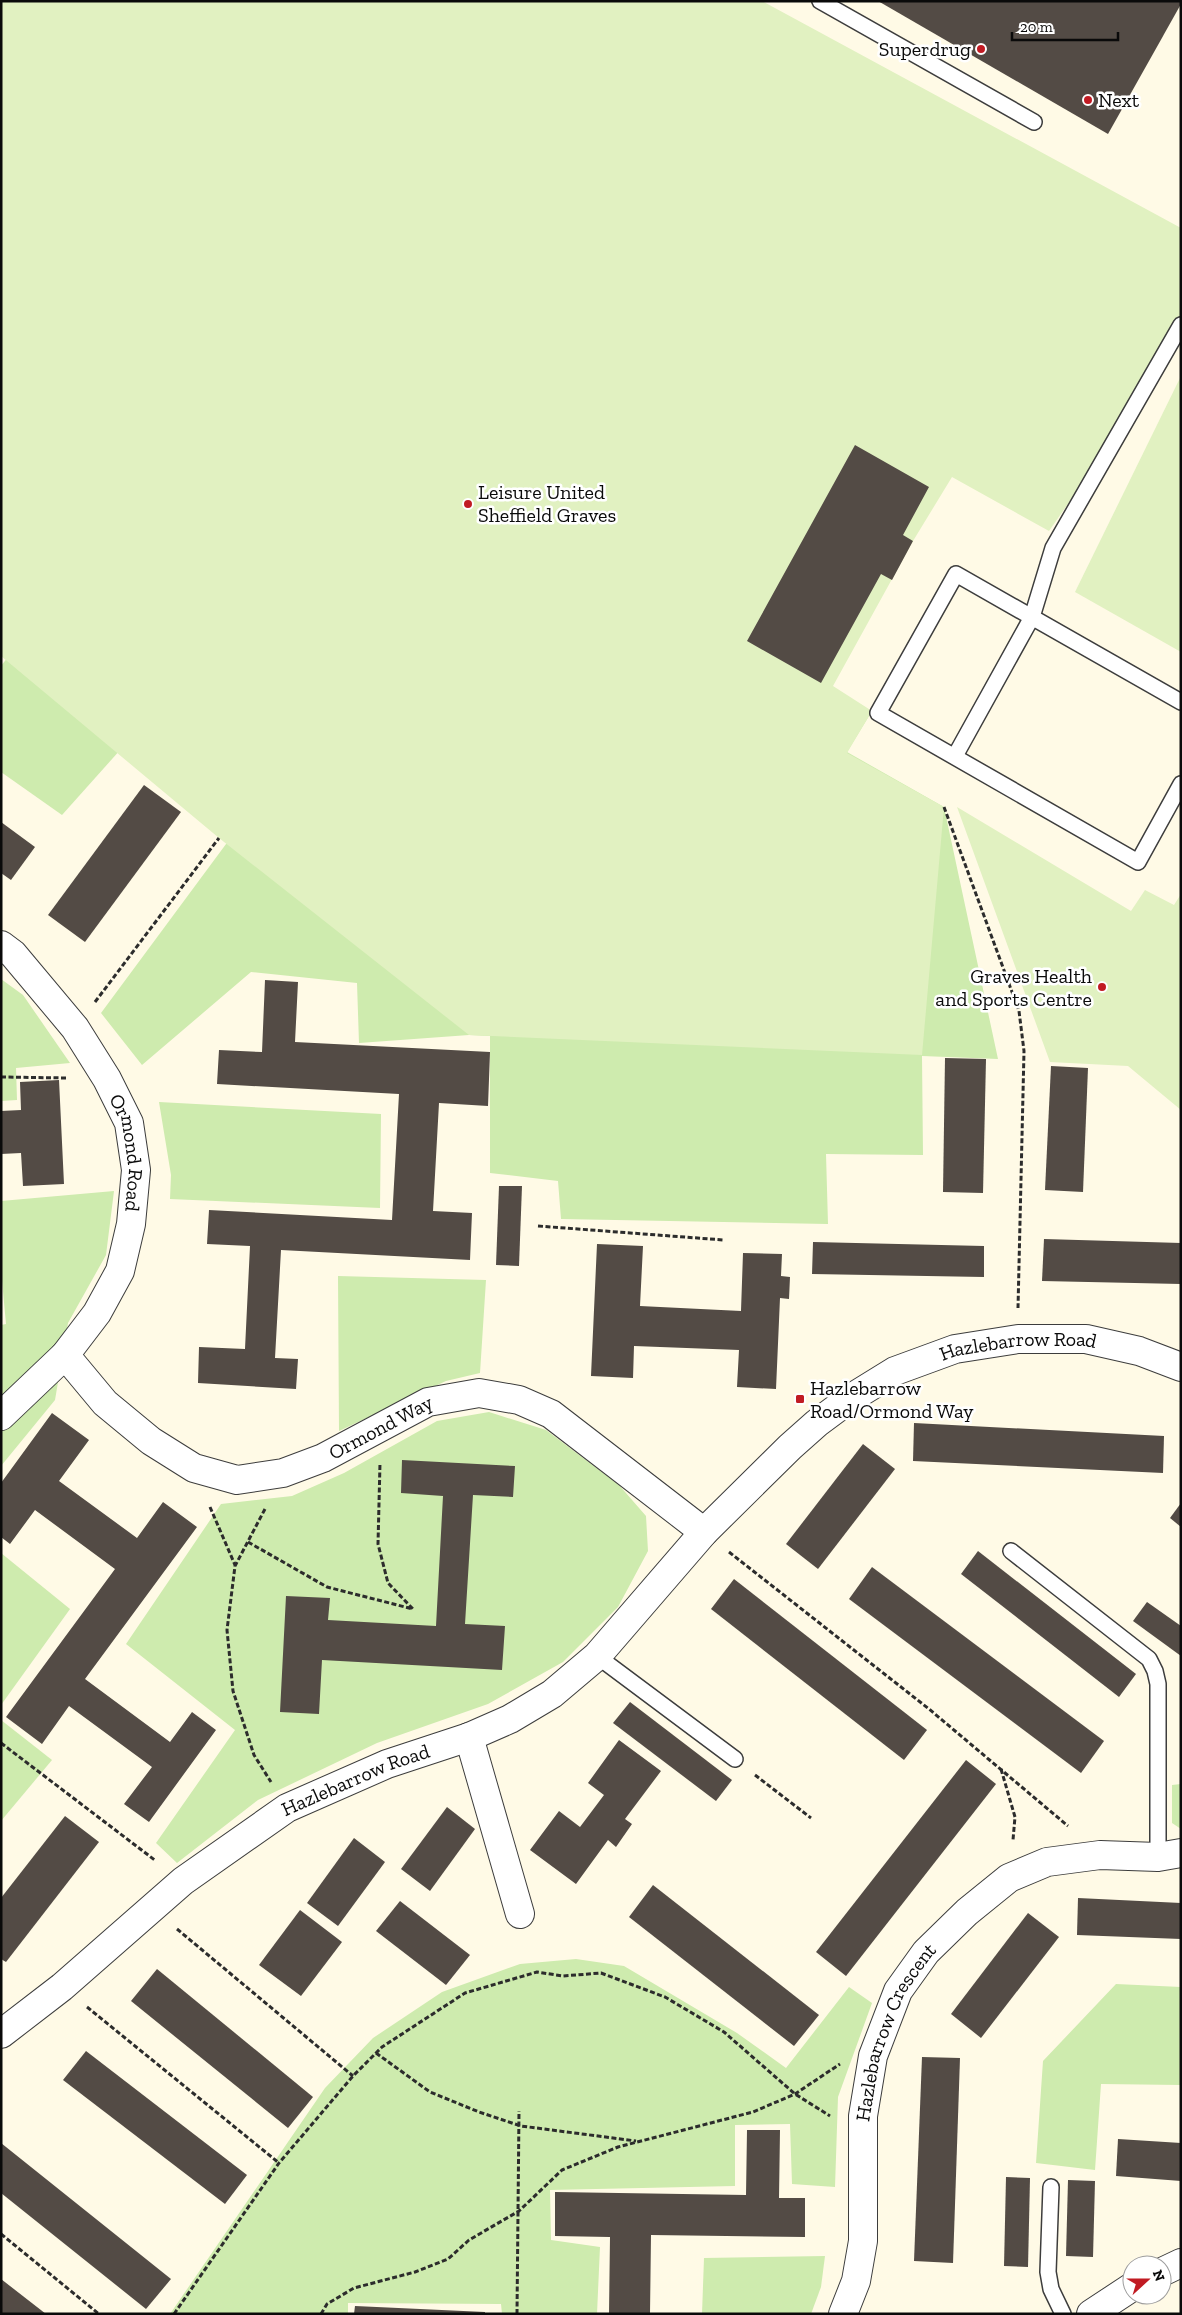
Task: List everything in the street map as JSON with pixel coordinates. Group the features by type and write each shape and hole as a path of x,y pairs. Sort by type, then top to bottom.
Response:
{"street":[{"name":"Ormond Road","path":"1,945 13,954 75,1028 107,1079 129,1123 136,1170 131,1224 120,1271 97,1313 65,1355 1,1416"},
{"name":"Hazlebarrow Road","path":"1,2034 62,1987 151,1907 183,1881 223,1851 287,1808 387,1764 469,1737 510,1719 552,1694 597,1656 704,1532 790,1447 817,1423 848,1400 895,1371 955,1349 1018,1339 1086,1339 1139,1351 1181,1367"},
{"name":"Ormond Way","path":"65,1355 105,1403 151,1441 194,1468 237,1480 283,1473 324,1458 428,1402 479,1393 519,1400 551,1414 704,1532"},
{"path":"469,1737 520,1914"},
{"name":"Hazlebarrow Crescent","path":"843,2314 856,2281 862,2241 863,2116 872,2056 898,1991 926,1952 967,1912 1009,1878 1046,1862 1100,1855 1169,1855"},
{"path":"1091,2314 1122,2294"}],"lane":[{"path":"820,1 1034,122"},
{"path":"955,756 1032,617 1053,548 1181,325"},
{"path":"1181,702 956,574 878,713 1138,862 1181,784"},
{"path":"1011,1550 1149,1659 1155,1671 1158,1684 1169,1855"},
{"path":"597,1656 735,1759"},
{"path":"1051,2187 1048,2272 1050,2289 1063,2314"}],"path":[{"path":"944,807 1018,1011 1024,1051 1018,1339"},
{"path":"75,1028 219,838"},
{"path":"1,1077 107,1079"},
{"path":"538,1226 724,1240"},
{"path":"248,1542 327,1587 413,1610 388,1583 378,1544 378,1483 383,1426"},
{"path":"194,1468 236,1566"},
{"path":"283,1473 236,1566 227,1630 233,1691 254,1755 287,1808"},
{"path":"704,1532 929,1709 1001,1768 1100,1855"},
{"path":"1,1743 183,1881"},
{"path":"735,1759 811,1818"},
{"path":"1001,1768 1015,1817 1009,1878"},
{"path":"151,1907 353,2076"},
{"path":"174,2314 279,2163 353,2076 382,2047 465,1993 538,1972 563,1976 601,1973 664,1997 724,2032 795,2094 832,2117 863,2116"},
{"path":"62,1987 279,2163"},
{"path":"376,2053 430,2092 479,2112 521,2126 639,2141"},
{"path":"321,2314 327,2304 354,2288 415,2272 448,2259 470,2240 519,2211 562,2170 618,2147 753,2112 795,2094 836,2064 872,2056"},
{"path":"516,2314 521,2126 519,2111"},
{"path":"1,2234 99,2314"}],"green space":[{"name":"Leisure United Sheffield Graves","path":"1,1 762,1 1181,228 1181,342 1049,531 952,477 913,541 833,686 872,711 847,753 944,807 922,1055 469,1035 219,838 1,656"},
{"path":"1,347 872,711 847,752 944,807 998,1059 922,1056 923,1155 826,1154 828,1224 561,1219 558,1181 490,1173 490,1036 469,1035 359,1043 357,983 251,972 142,1065 101,1013 229,840"},
{"path":"1181,376 1181,652 1075,592"},
{"path":"8,657 121,749 62,815 1,772 1,666"},
{"name":"Graves Health and Sports Centre","path":"957,807 1131,911 1145,890 1174,905 1181,894 1181,1110 1128,1066 1050,1062"},
{"path":"1,979 23,995 70,1063 16,1068 17,1100 1,1101"},
{"path":"159,1102 381,1114 380,1208 170,1199 171,1175"},
{"path":"114,1191 106,1255 68,1323 55,1400 1,1466 1,1325 6,1324 1,1270 1,1201"},
{"path":"338,1276 486,1280 480,1373 446,1381 339,1431"},
{"path":"489,1412 546,1430 619,1485 646,1516 648,1551 618,1607 563,1662 488,1704 377,1743 258,1800 177,1863 156,1843 235,1730 126,1644 221,1504 292,1496 344,1473 437,1421"},
{"path":"1,1553 70,1609 1,1705"},
{"path":"1,1720 52,1760 1,1821"},
{"path":"1181,1784 1181,1829 1172,1823 1172,1785"},
{"path":"576,1959 624,1966 737,2033 786,2068 849,1987 872,2003 838,2097 835,2187 792,2184 790,2124 735,2125 735,2186 550,2190 551,2240 600,2247 597,2314 502,2314 501,2304 348,2303 348,2314 170,2314 325,2088 373,2038 442,1992 520,1964"},
{"path":"1116,1984 1181,1987 1181,2085 1101,2084 1095,2170 1036,2163 1043,2061"},
{"path":"825,2256 821,2287 811,2314 702,2314 704,2258"}],"building":[{"name":"Next","path":"878,1 1181,1 1181,4 1108,134"},
{"path":"855,445 929,487 903,535 913,541 892,580 881,574 821,683 747,641"},
{"path":"144,785 181,812 85,942 48,915"},
{"path":"1,822 35,847 11,880 1,873"},
{"path":"265,980 298,982 295,1042 490,1052 488,1106 439,1103 433,1211 472,1213 470,1260 281,1250 275,1358 298,1359 296,1389 198,1383 199,1347 245,1349 250,1246 207,1244 209,1210 392,1220 399,1094 217,1084 219,1050 262,1052"},
{"path":"945,1058 986,1059 983,1193 943,1192"},
{"path":"1051,1066 1088,1068 1083,1192 1045,1190"},
{"path":"59,1080 64,1184 23,1186 21,1153 1,1154 1,1111 21,1110 20,1082"},
{"path":"499,1186 522,1186 519,1266 496,1265"},
{"path":"1044,1239 1181,1243 1181,1284 1042,1281"},
{"path":"813,1242 984,1246 984,1277 812,1274"},
{"path":"597,1244 643,1246 640,1306 741,1311 743,1253 782,1254 781,1276 790,1277 789,1299 780,1298 776,1389 737,1387 739,1350 634,1346 633,1378 591,1376"},
{"path":"52,1413 89,1440 59,1481 137,1538 163,1502 197,1527 85,1679 170,1742 192,1712 216,1730 149,1822 124,1804 152,1767 69,1706 42,1744 6,1717 115,1569 35,1510 10,1544 1,1537 1,1483"},
{"path":"914,1423 1164,1436 1163,1473 913,1461"},
{"path":"863,1444 895,1469 818,1569 786,1544"},
{"path":"402,1460 515,1466 513,1497 473,1495 465,1624 505,1626 502,1670 322,1660 319,1714 280,1712 286,1596 330,1598 328,1620 436,1626 443,1496 401,1493"},
{"path":"1181,1503 1181,1527 1170,1518"},
{"path":"978,1551 1136,1674 1119,1697 961,1574"},
{"path":"872,1567 1104,1741 1081,1773 849,1599"},
{"path":"734,1579 927,1730 904,1760 711,1609"},
{"path":"1147,1602 1181,1626 1181,1656 1133,1621"},
{"path":"630,1702 732,1780 716,1801 613,1723"},
{"path":"619,1740 661,1771 625,1819 632,1824 616,1847 608,1840 576,1884 530,1850 559,1811 580,1827 604,1795 588,1783"},
{"path":"966,1760 996,1784 846,1976 816,1952"},
{"path":"447,1807 475,1829 430,1891 401,1869"},
{"path":"65,1816 99,1842 6,1962 1,1959 1,1898"},
{"path":"354,1838 385,1862 338,1926 307,1903"},
{"path":"653,1885 819,2015 794,2046 629,1917"},
{"path":"1078,1898 1181,1903 1181,1939 1077,1935"},
{"path":"400,1901 470,1955 446,1985 376,1931"},
{"path":"300,1910 342,1942 301,1996 259,1965"},
{"path":"1028,1913 1059,1937 981,2038 951,2014"},
{"path":"157,1969 313,2097 288,2128 131,2001"},
{"path":"86,2051 247,2175 225,2204 63,2080"},
{"path":"922,2057 960,2058 953,2263 914,2261"},
{"path":"747,2130 780,2130 779,2198 805,2198 805,2237 651,2235 650,2314 609,2314 610,2237 555,2236 555,2192 746,2195"},
{"path":"1118,2139 1181,2143 1181,2181 1116,2176"},
{"path":"1,2143 171,2279 146,2309 1,2193"},
{"path":"1006,2177 1030,2178 1028,2267 1004,2266"},
{"path":"1068,2180 1095,2181 1093,2257 1066,2256"},
{"path":"1,2279 46,2314 1,2314"},
{"path":"355,2306 485,2312 485,2314 354,2314"}],"place":[{"name":"Superdrug","path":"981,49"},
{"name":"Next","path":"1088,100"},
{"name":"Leisure United Sheffield Graves","path":"468,504"},
{"name":"Graves Health and Sports Centre","path":"1102,987"},
{"name":"Hazlebarrow Road/Ormond Way","path":"800,1399"}]}
